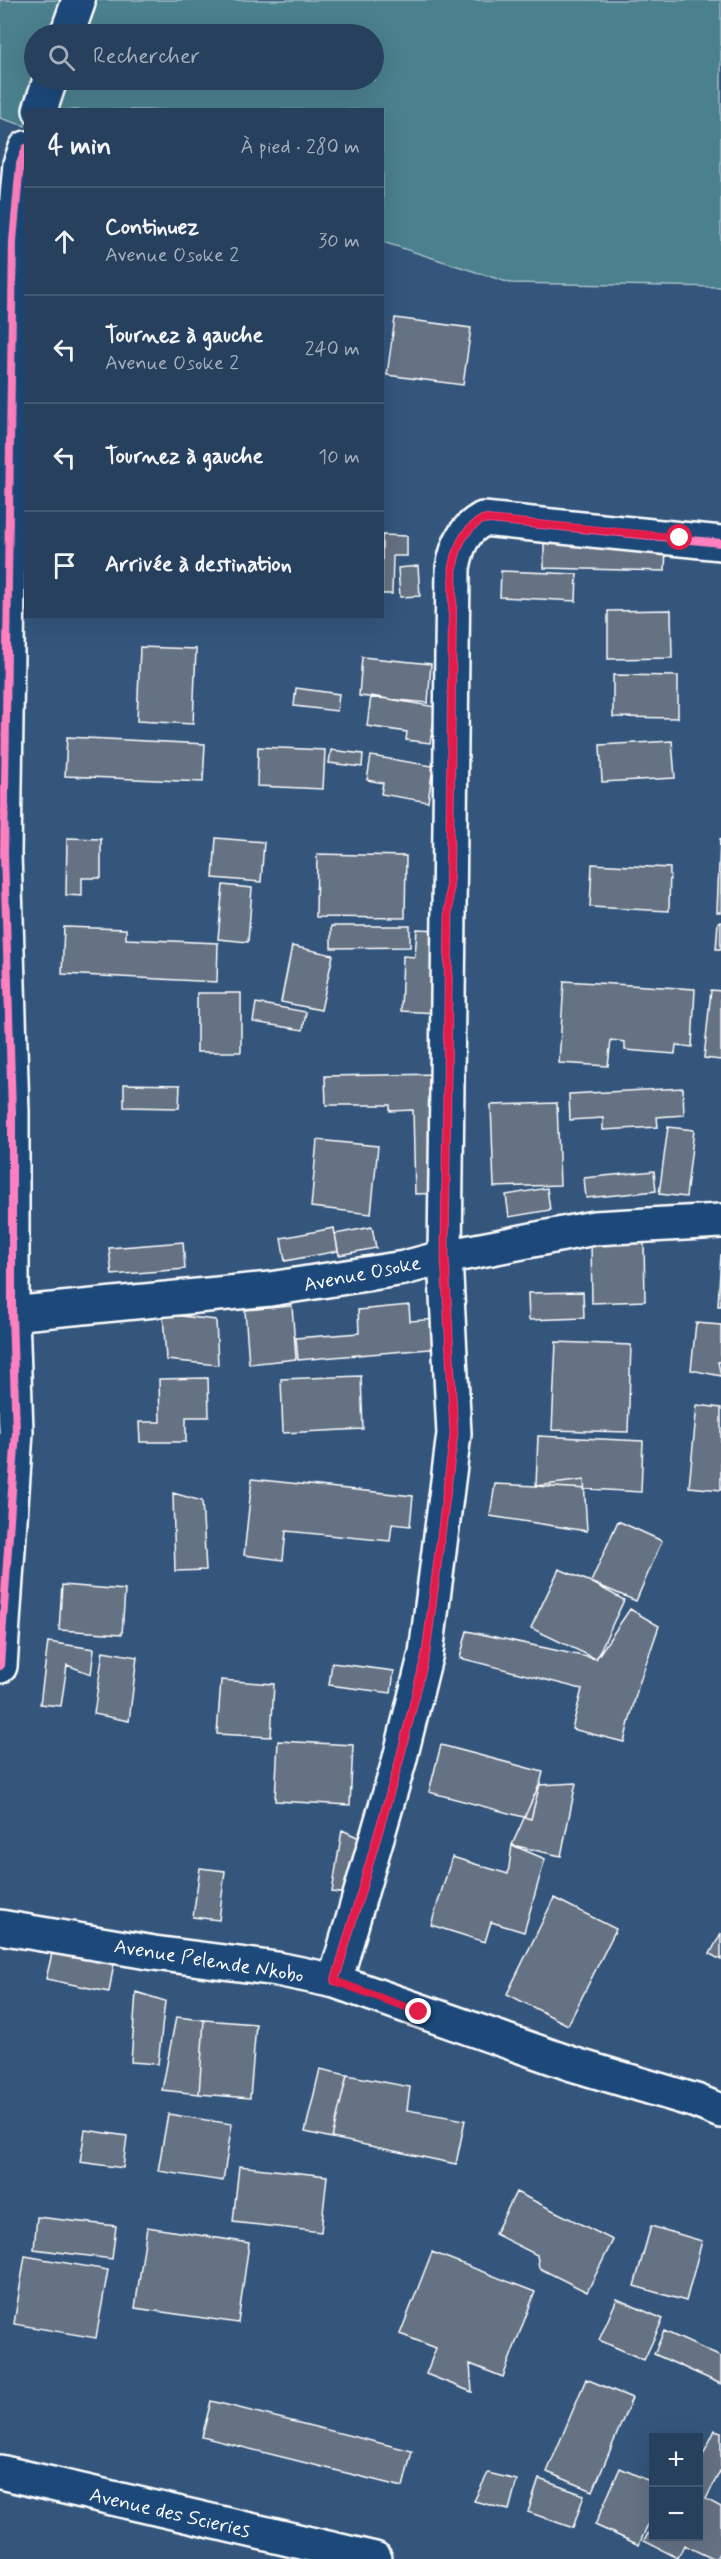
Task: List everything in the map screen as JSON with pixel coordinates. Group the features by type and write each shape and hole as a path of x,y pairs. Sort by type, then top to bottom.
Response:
{"street":[{"path":"71,24 78,3"},
{"path":"40,108 46,90"},
{"path":"0,1666 16,1432 6,1315 12,1112 4,854 13,241 20,164 24,153"},
{"path":"335,1981 399,1762 426,1653 454,1434 445,1257 453,568 460,542 472,525 483,519 721,543"},
{"name":"Avenue Osoke","path":"6,1315 281,1288 404,1268 445,1257 594,1228 721,1221"},
{"name":"Avenue Pelende Nkobo","path":"0,1927 154,1953 277,1969 335,1981 561,2060 696,2101 721,2111"},
{"name":"Avenue des Scieries","path":"0,2472 375,2559"}],"green space":[{"path":"0,0 721,0 721,287 510,283 384,242 384,108 24,108 24,126 0,118"}],"building":[{"path":"395,318 471,328 463,385 387,375"},
{"path":"384,535 407,536 407,556 393,556 392,594 384,594"},
{"path":"544,543 666,546 665,571 544,568"},
{"path":"418,566 420,596 400,597 398,568"},
{"path":"501,571 577,574 576,601 500,597"},
{"path":"671,610 672,658 608,659 608,611"},
{"path":"140,647 196,649 193,724 137,721"},
{"path":"362,657 431,664 428,703 359,696"},
{"path":"613,675 678,676 678,718 613,717"},
{"path":"296,688 339,694 337,711 294,706"},
{"path":"371,696 436,707 430,743 406,740 407,732 367,726"},
{"path":"67,737 205,744 203,782 65,776"},
{"path":"672,741 675,778 602,782 600,745"},
{"path":"258,747 325,750 323,789 257,786"},
{"path":"331,750 363,754 362,767 329,763"},
{"path":"371,756 433,766 428,802 381,794 383,783 367,780"},
{"path":"67,838 101,839 101,878 82,878 82,896 66,895"},
{"path":"216,838 264,842 261,882 213,878"},
{"path":"720,839 721,912 717,912"},
{"path":"317,854 406,856 405,918 316,917"},
{"path":"592,864 670,868 669,911 590,907"},
{"path":"223,885 252,888 248,942 218,939"},
{"path":"718,922 721,922 721,949 716,949"},
{"path":"331,926 410,926 410,947 331,948"},
{"path":"64,927 126,929 126,939 218,943 217,982 62,974"},
{"path":"417,929 441,930 437,1013 401,1011 403,956 415,957"},
{"path":"292,946 333,955 321,1010 281,1002"},
{"path":"564,981 695,989 692,1047 676,1045 675,1054 625,1050 625,1042 611,1040 608,1066 559,1063"},
{"path":"711,990 721,991 721,1060 704,1058"},
{"path":"197,993 241,993 241,1052 197,1052"},
{"path":"256,1003 306,1012 303,1030 253,1022"},
{"path":"441,1074 444,1193 415,1194 413,1110 390,1111 390,1105 326,1105 325,1076"},
{"path":"124,1084 180,1085 179,1108 124,1107"},
{"path":"683,1088 684,1115 657,1117 658,1127 603,1130 603,1118 570,1120 569,1094"},
{"path":"557,1103 560,1185 494,1187 491,1105"},
{"path":"668,1127 694,1130 686,1197 659,1194"},
{"path":"317,1140 378,1146 371,1214 311,1207"},
{"path":"654,1171 656,1191 586,1198 584,1178"},
{"path":"547,1188 550,1210 509,1217 506,1195"},
{"path":"372,1227 376,1248 339,1255 335,1234"},
{"path":"334,1228 338,1251 285,1261 281,1238"},
{"path":"644,1241 645,1301 592,1303 591,1242"},
{"path":"183,1242 185,1269 112,1275 109,1248"},
{"path":"721,1254 721,1306 718,1306"},
{"path":"583,1292 584,1318 529,1320 528,1293"},
{"path":"409,1305 410,1321 438,1319 441,1348 298,1360 296,1338 359,1333 358,1310"},
{"path":"292,1306 296,1359 249,1364 245,1310"},
{"path":"163,1314 216,1320 218,1365 166,1360"},
{"path":"696,1323 721,1325 721,1362 718,1362 721,1376 691,1370"},
{"path":"556,1342 631,1345 628,1432 552,1430"},
{"path":"361,1376 363,1429 283,1433 281,1379"},
{"path":"208,1378 209,1417 186,1417 186,1442 140,1442 139,1422 160,1422 159,1379"},
{"path":"697,1405 721,1408 721,1490 689,1487"},
{"path":"538,1436 643,1441 641,1492 536,1486"},
{"path":"252,1479 413,1496 410,1526 392,1524 390,1541 286,1531 283,1560 244,1555"},
{"path":"584,1480 587,1531 490,1516 495,1484 536,1486"},
{"path":"173,1493 202,1501 206,1570 175,1571"},
{"path":"618,1521 662,1541 636,1601 591,1582"},
{"path":"559,1569 591,1582 624,1600 596,1659 531,1628"},
{"path":"62,1585 125,1590 122,1634 59,1630"},
{"path":"630,1609 659,1626 638,1687 624,1742 572,1729 582,1689 460,1658 467,1631 596,1659"},
{"path":"48,1642 94,1649 91,1674 67,1665 61,1706 40,1704"},
{"path":"103,1651 137,1657 129,1721 94,1714"},
{"path":"332,1663 394,1671 391,1693 329,1685"},
{"path":"221,1680 274,1684 271,1737 217,1734"},
{"path":"278,1741 353,1745 350,1805 275,1801"},
{"path":"441,1745 543,1772 531,1819 429,1792"},
{"path":"576,1783 561,1856 512,1845 539,1785"},
{"path":"342,1830 364,1840 356,1895 332,1892"},
{"path":"512,1845 545,1859 524,1932 491,1922 485,1942 431,1925 452,1857 508,1874"},
{"path":"200,1868 225,1871 219,1920 193,1917"},
{"path":"554,1898 616,1929 568,2025 507,1994"},
{"path":"721,1933 721,1960 710,1954"},
{"path":"54,1945 115,1957 109,1992 46,1979"},
{"path":"136,1992 165,2001 158,2064 131,2062"},
{"path":"176,2017 204,2020 199,2094 162,2090"},
{"path":"204,2020 256,2024 250,2098 199,2094"},
{"path":"320,2069 347,2075 332,2138 305,2132"},
{"path":"347,2075 410,2087 407,2110 465,2120 456,2164 332,2138"},
{"path":"168,2114 232,2124 223,2181 158,2171"},
{"path":"85,2130 127,2136 123,2168 80,2162"},
{"path":"239,2166 327,2176 321,2232 233,2222"},
{"path":"516,2192 613,2240 587,2292 539,2268 537,2255 495,2234"},
{"path":"37,2217 116,2226 112,2259 34,2249"},
{"path":"651,2226 702,2241 686,2301 634,2286"},
{"path":"147,2227 249,2243 238,2323 135,2308"},
{"path":"432,2252 535,2292 503,2377 470,2364 472,2392 426,2374 436,2348 400,2334"},
{"path":"25,2256 108,2270 96,2338 14,2324"},
{"path":"617,2299 663,2319 644,2360 599,2340"},
{"path":"664,2331 721,2357 721,2384 654,2354"},
{"path":"586,2379 632,2398 593,2491 547,2472"},
{"path":"211,2401 412,2451 403,2487 202,2437"},
{"path":"715,2430 721,2432 721,2469 706,2499 721,2507 721,2549 716,2559 713,2559 684,2545 678,2558 644,2541 649,2532 649,2541 703,2541 703,2455"},
{"path":"620,2468 649,2481 649,2522 639,2545 595,2525"},
{"path":"488,2473 517,2480 509,2510 474,2501"},
{"path":"539,2479 584,2495 573,2528 528,2512"}],"cycle path":[{"path":"0,1666 16,1432 12,1315 12,1112 4,854 13,241 20,164 24,153"},
{"path":"335,1981 399,1762 426,1653 454,1434 445,1257 453,568 457,553 462,539 470,528 483,519 721,543"}],"route":[{"path":"419,2012 335,1981 399,1762 426,1653 454,1434 445,1257 453,568 464,534 472,525 483,519 680,538"}]}
